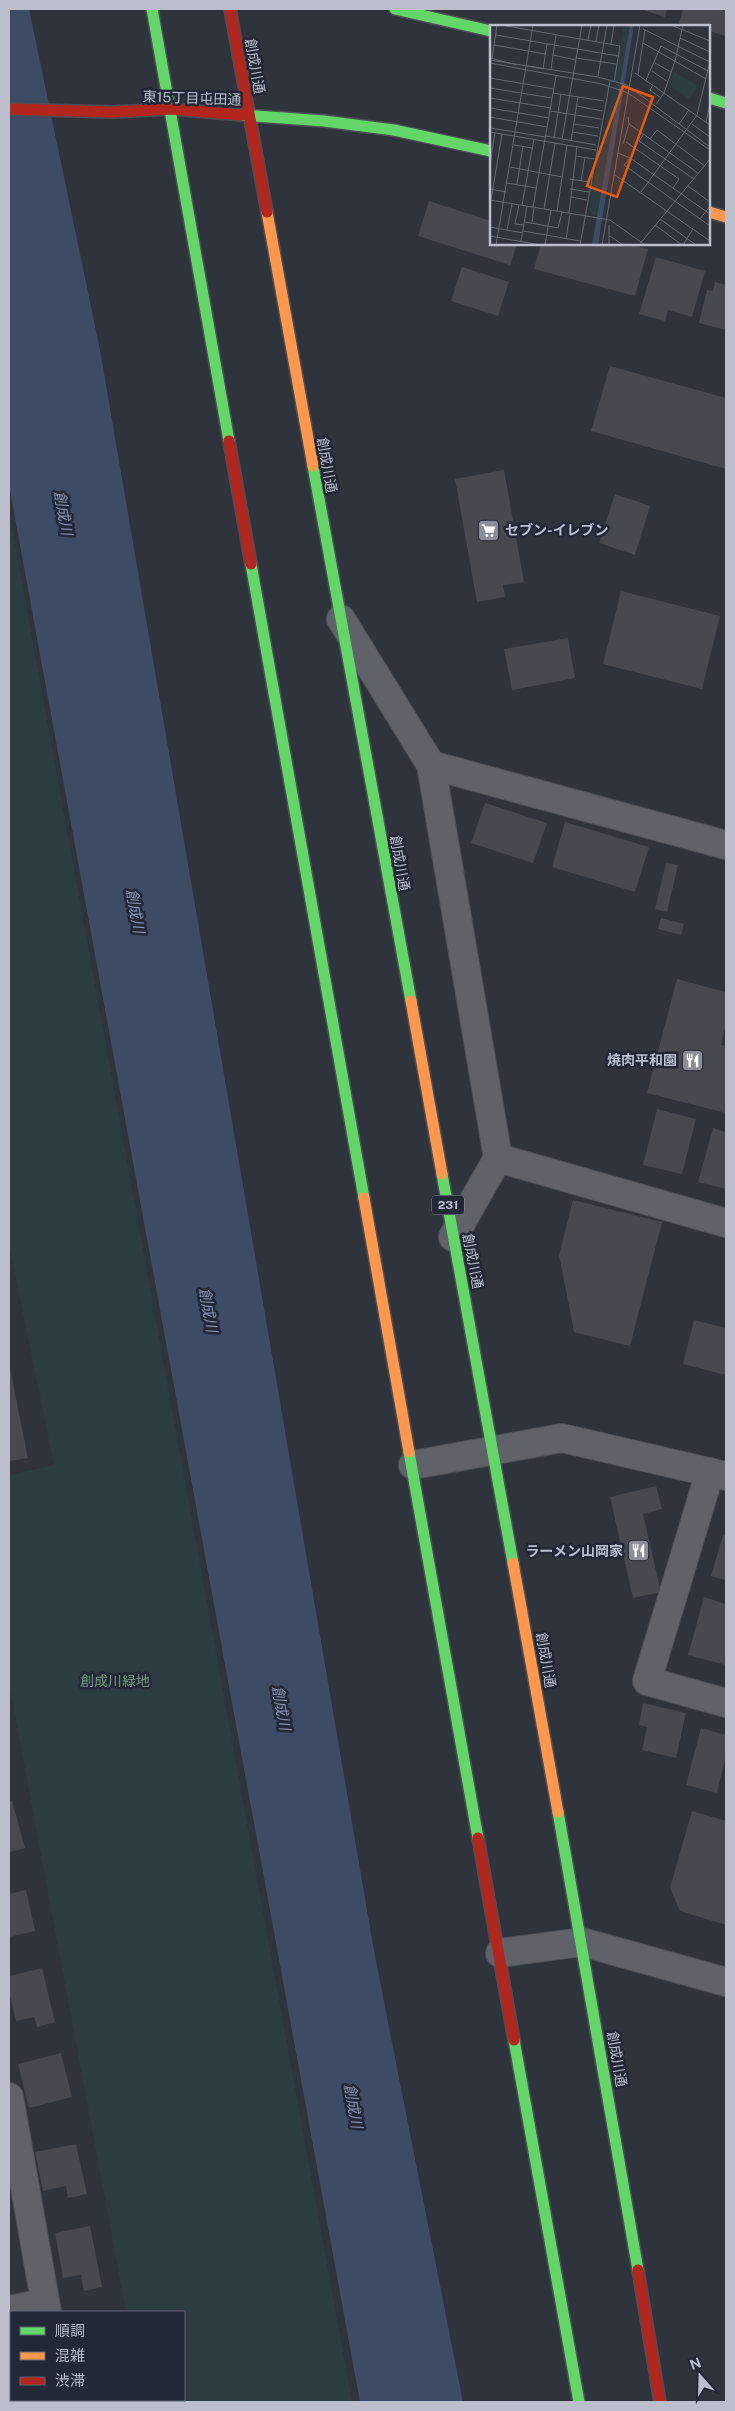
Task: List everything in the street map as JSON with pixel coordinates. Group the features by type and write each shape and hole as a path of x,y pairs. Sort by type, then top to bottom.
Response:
{"main road":[{"path":"152,9 172,109 579,2402"},
{"name":"創成川通","path":"230,9 582,1942 660,2402"},
{"path":"396,9 490,31"},
{"path":"710,98 726,103"},
{"name":"東15丁目屯田通","path":"9,109 112,112 172,109 324,121 394,130 490,151"},
{"path":"710,212 726,217"}],"street":[{"path":"340,618 431,765 498,1158 454,1237"},
{"path":"431,765 726,845"},
{"path":"498,1158 726,1223"},
{"path":"413,1465 492,1449 562,1438 718,1474 647,1681 726,1703"},
{"path":"500,1953 582,1942 726,1982"},
{"path":"9,2097 46,2307 9,2310"}],"green space":[{"name":"創成川緑地","path":"9,511 352,2402 142,2401 185,2401 185,2311 126,2311 9,1683 9,1475 54,1465 9,1245"}],"water":[{"name":"創成川","path":"9,9 29,9 100,350 374,1951 463,2402 360,2402 9,485"}],"building":[{"path":"640,9 667,9 665,17"},
{"path":"683,9 726,9 726,36 710,31 710,25 679,23"},
{"path":"429,201 490,221 490,245 517,245 510,265 418,236"},
{"path":"541,245 633,245 648,249 635,296 534,269"},
{"path":"656,257 705,271 692,317 668,310 665,321 639,314"},
{"path":"462,267 509,282 498,316 451,301"},
{"path":"715,282 726,285 726,330 699,323 707,290 713,291"},
{"path":"610,366 726,398 726,469 591,431"},
{"name":"セブン-イレブン","path":"504,470 524,582 503,585 505,597 477,602 455,479"},
{"path":"615,494 650,506 635,555 599,543"},
{"path":"621,591 720,616 702,689 603,664"},
{"path":"568,638 575,678 512,690 504,649"},
{"path":"485,803 547,823 533,863 471,843"},
{"path":"565,822 649,847 635,892 552,867"},
{"path":"666,863 678,865 667,912 655,909"},
{"path":"661,918 684,924 681,935 658,929"},
{"path":"677,979 726,992 726,1024 721,1045 726,1046 726,1113 647,1093"},
{"path":"657,1109 696,1119 682,1174 643,1165"},
{"path":"713,1128 726,1132 726,1189 698,1182"},
{"path":"573,1200 662,1222 630,1346 574,1332 559,1255"},
{"path":"694,1320 726,1328 726,1375 683,1364"},
{"path":"9,1363 28,1458 9,1461"},
{"path":"656,1486 662,1509 643,1514 661,1592 633,1598 610,1497"},
{"path":"723,1535 726,1536 726,1580 711,1576"},
{"path":"704,1597 726,1604 726,1665 688,1655"},
{"path":"643,1703 686,1713 676,1758 642,1750 647,1727 639,1725"},
{"path":"701,1728 726,1735 726,1755 717,1793 686,1785"},
{"path":"12,1801 25,1848 9,1852 9,1802"},
{"path":"692,1811 726,1821 726,1925 680,1911 670,1888"},
{"path":"26,1890 35,1931 9,1937 9,1894"},
{"path":"42,1968 55,2022 37,2027 34,2017 16,2021 9,1992 9,1976"},
{"path":"61,2053 72,2097 29,2108 18,2064"},
{"path":"76,2144 87,2194 68,2198 66,2186 43,2191 35,2152"},
{"path":"90,2226 102,2287 84,2291 81,2275 63,2278 55,2233"},
{"path":"111,2401 126,2401 126,2402 107,2402"}],"traffic: fast":[{"path":"152,9 229,441"},
{"path":"395,9 490,31"},
{"path":"710,98 726,103"},
{"path":"242,115 324,121 394,130 490,151"},
{"path":"313,466 411,1001"},
{"path":"251,564 364,1198"},
{"path":"442,1174 513,1563"},
{"path":"409,1452 478,1838"},
{"path":"558,1812 638,2270"},
{"path":"514,2040 579,2402"}],"traffic: slow":[{"path":"267,212 313,466"},
{"path":"710,212 726,217"},
{"path":"411,1001 442,1174"},
{"path":"364,1198 409,1452"},
{"path":"513,1563 558,1812"}],"traffic: jam":[{"path":"230,9 267,212"},
{"path":"9,109 112,112 172,109 242,115"},
{"path":"229,441 251,564"},
{"path":"478,1838 514,2040"},
{"path":"638,2270 660,2402"}],"place":[{"name":"セブン-イレブン","path":"489,530"},
{"name":"焼肉平和園","path":"693,1060"},
{"name":"ラーメン山岡家","path":"639,1551"}]}
